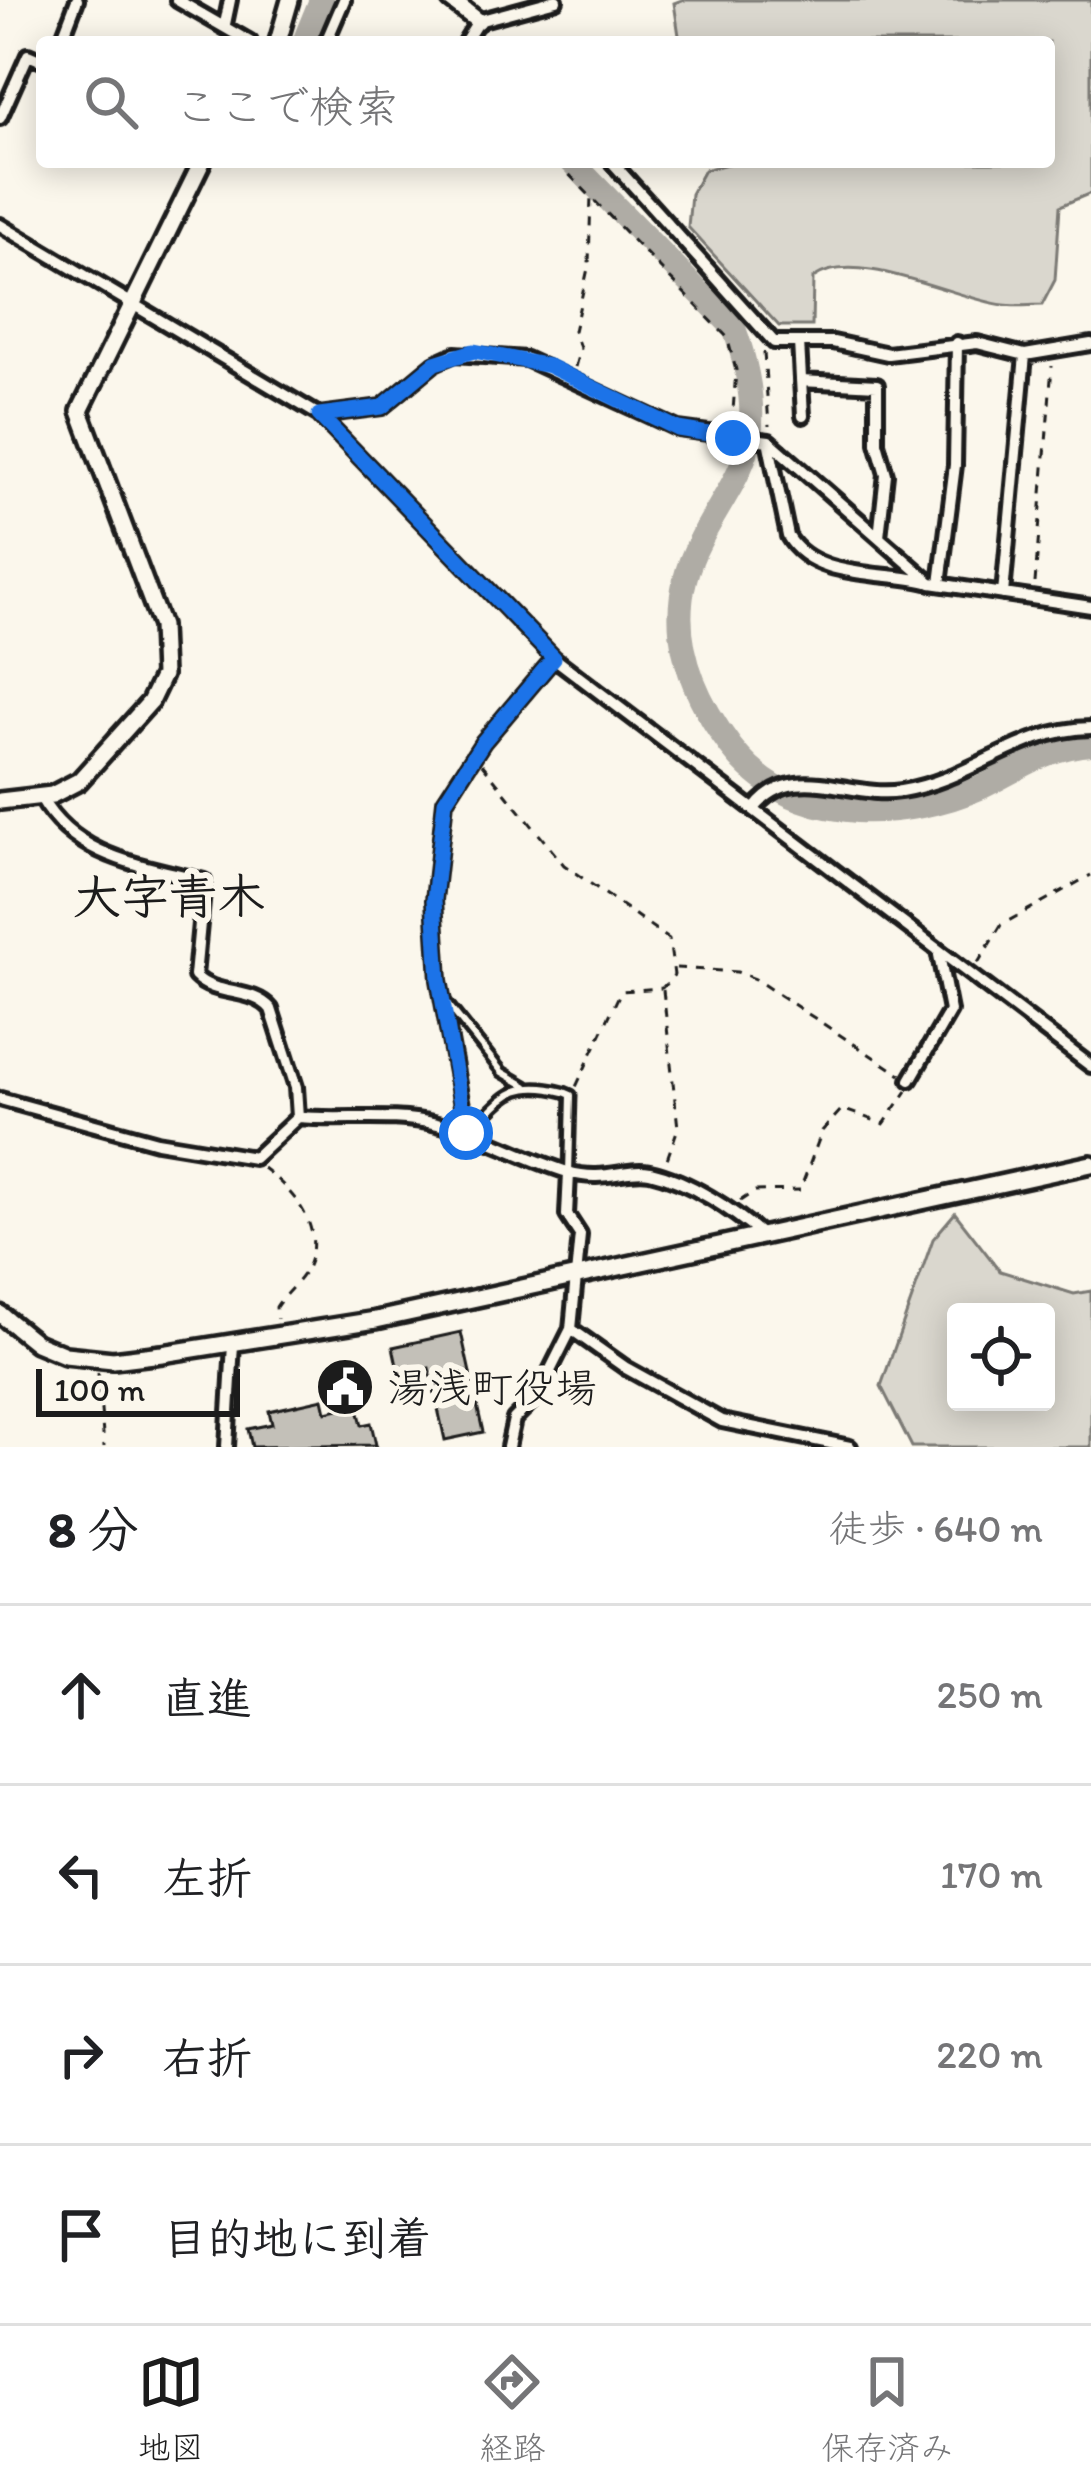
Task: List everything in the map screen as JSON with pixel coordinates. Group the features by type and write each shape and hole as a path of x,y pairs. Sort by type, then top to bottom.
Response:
{"street":[{"path":"63,36 77,0"},
{"path":"177,0 242,36"},
{"path":"225,24 230,0"},
{"path":"280,36 290,0"},
{"path":"329,36 344,0"},
{"path":"451,0 478,21"},
{"path":"469,36 478,21 556,0"},
{"path":"0,118 28,55 36,58"},
{"path":"0,801 41,797 92,770 150,703 163,675 161,626 119,505 80,417 86,388 199,168"},
{"path":"617,168 774,342 833,342 888,354 957,343 1024,355 1091,344"},
{"path":"0,226 319,415 554,658 1091,1066"},
{"path":"799,342 803,416"},
{"path":"936,583 955,466 957,343"},
{"path":"319,415 382,407 435,363 464,352 526,359 678,429 766,441 936,583"},
{"path":"1003,594 1024,355"},
{"path":"801,381 877,386 877,443 886,473 878,537"},
{"path":"766,441 788,536 796,548 831,567 1091,607"},
{"path":"466,1133 439,980 434,900 445,801 475,754 554,658"},
{"path":"754,809 766,797 802,781 877,794 933,784 974,770 1038,734 1091,728"},
{"path":"41,797 53,818 95,853 204,881 195,976 205,986 264,1000 271,1009 296,1087 298,1117"},
{"path":"910,1080 950,1010 939,955"},
{"path":"0,1099 157,1142 254,1158 298,1117 347,1121 374,1116 466,1133 569,1172 606,1180 638,1173 661,1177 730,1211 763,1236"},
{"path":"0,1314 50,1350 97,1360 281,1338 1091,1164"},
{"path":"508,1447 514,1419 538,1395 571,1329 580,1235 567,1215 569,1172"},
{"path":"571,1329 626,1368 722,1421 850,1447"},
{"path":"227,1447 233,1344"}],"lane":[{"path":"446,1002 502,1072 529,1087 571,1095 569,1172"},
{"path":"466,1133 494,1103 529,1087"}],"path":[{"path":"564,168 727,337 736,370 731,438"},
{"path":"570,376 580,348 574,331 589,264 591,193"},
{"path":"762,332 766,441"},
{"path":"1034,599 1053,352"},
{"path":"475,754 555,856 669,939 676,968 662,988 678,1128 661,1177"},
{"path":"968,976 1001,926 1091,875"},
{"path":"676,968 755,979 910,1080 884,1124 849,1109 837,1114 818,1140 811,1172 800,1190 754,1191 730,1211"},
{"path":"571,1095 621,991 662,988"},
{"path":"254,1158 313,1228 309,1265 276,1307 281,1338"},
{"path":"97,1360 104,1447"}],"shaded area":[{"path":"1091,0 1091,193 1060,206 1055,280 1042,305 983,301 854,268 813,278 812,326 779,326 688,227 691,194 704,170 712,168 1055,168 1055,36 679,36 674,3"},
{"path":"955,1213 1000,1271 1074,1294 1091,1291 1091,1447 912,1447 881,1386 933,1239"}],"building":[{"path":"461,1332 483,1432 445,1440 429,1368 399,1375 393,1347"},
{"path":"323,1399 326,1412 357,1405 362,1425 371,1423 376,1445 252,1447 248,1429 272,1424 269,1411"}],"waterway":[{"path":"306,36 321,0"},
{"path":"578,168 734,328 739,342 749,390 746,453 688,570 681,624 684,650 702,700 743,761 771,784 802,800 838,809 888,810 952,798 1047,754 1091,744"}],"place":[{"name":"湯浅町役場","path":"345,1387"}],"district":[{"name":"大字青木","path":"169,896"}],"route":[{"path":"466,1133 439,980 434,900 445,801 483,742 554,658 319,415 382,407 435,363 474,351 549,366 678,429 733,438"}]}
